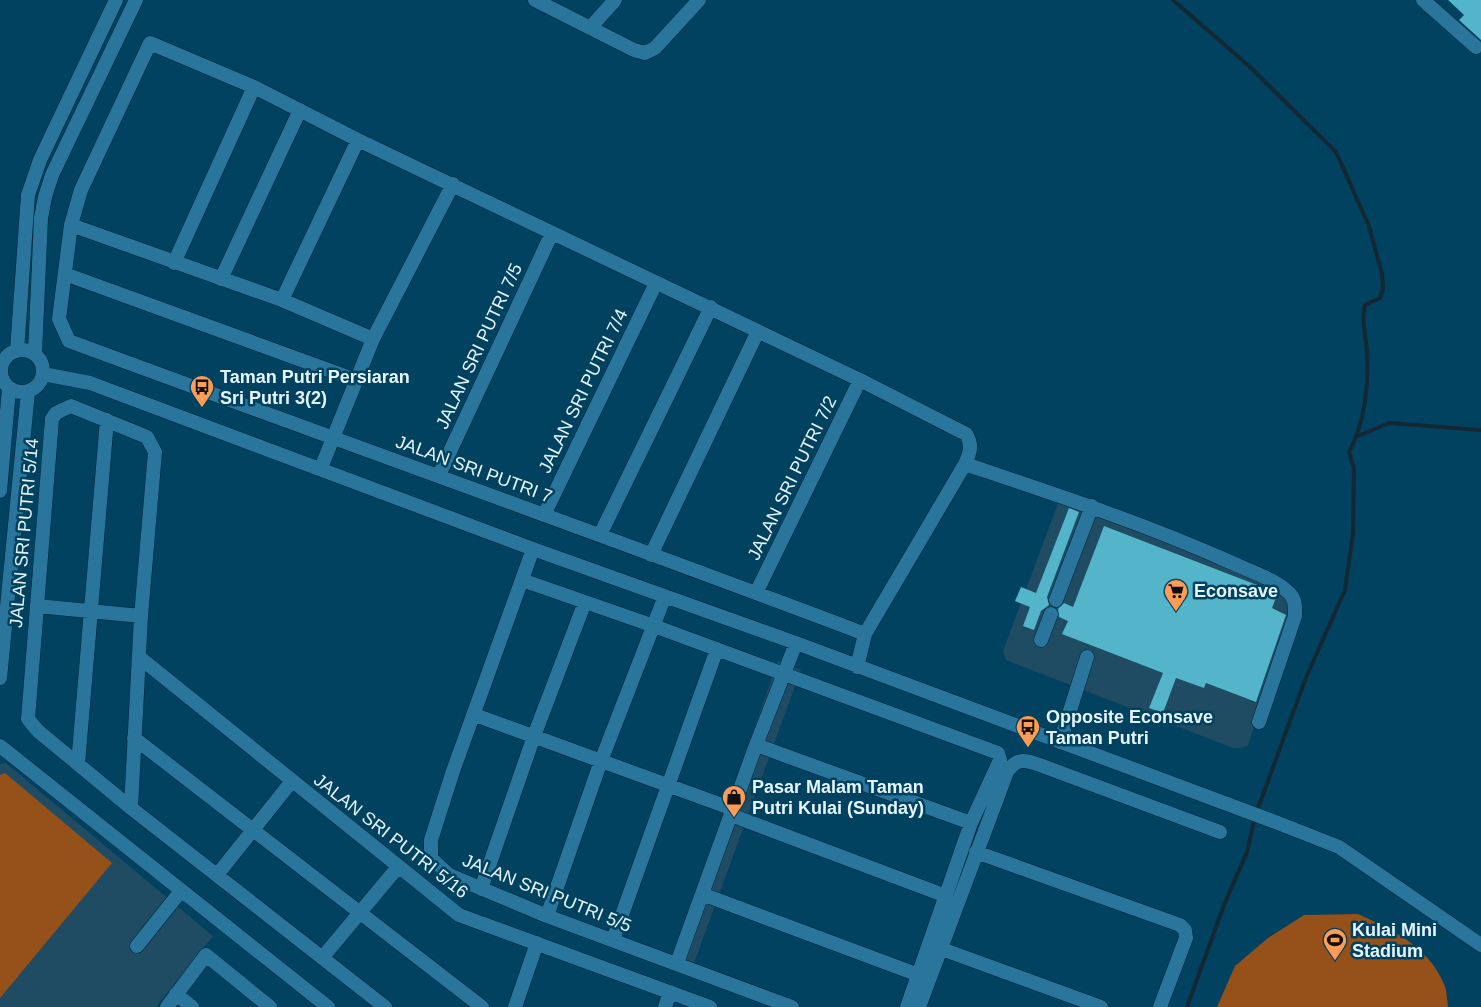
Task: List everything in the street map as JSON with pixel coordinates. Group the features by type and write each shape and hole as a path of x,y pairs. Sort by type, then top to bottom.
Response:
{"street":[{"path":"17,350 25,211 30,187 44,151 116,0"},
{"path":"35,354 41,218 44,197 52,175 136,0"},
{"path":"590,28 615,0"},
{"path":"541,1 634,50 645,53 655,48 699,0"},
{"path":"1424,0 1476,47"},
{"path":"356,380 65,274 71,225 81,190 150,43 254,87 358,140 860,380 966,434 970,441 970,449 964,464 865,634 857,667"},
{"path":"174,263 254,87"},
{"path":"221,279 300,110"},
{"path":"282,300 358,140"},
{"path":"321,468 373,339 453,184"},
{"path":"71,225 282,300 373,339"},
{"name":"JALAN SRI PUTRI 7/5","path":"439,475 552,233"},
{"name":"JALAN SRI PUTRI 7","path":"65,274 59,319 69,341 439,475 865,634"},
{"name":"JALAN SRI PUTRI 7/4","path":"544,515 656,283"},
{"path":"600,535 710,308"},
{"path":"651,555 758,331"},
{"path":"17,350 26,350 35,354 40,360 43,374 41,382 28,392 18,393 9,389 2,379 0,367 6,356 17,350"},
{"path":"43,374 90,383 533,549 796,643 1339,847 1481,945"},
{"name":"JALAN SRI PUTRI 7/2","path":"756,593 860,380"},
{"path":"0,491 9,389"},
{"path":"0,678 28,392"},
{"name":"JALAN SRI PUTRI 5/14","path":"78,764 38,731 28,719 52,419 56,412 71,406 107,420"},
{"path":"131,808 141,616 155,452 147,437 107,420 78,764 131,808 385,1007"},
{"path":"964,464 1092,506 1178,539 1258,575 1292,596 1295,616 1259,722"},
{"path":"1056,600 1092,506"},
{"name":"JALAN SRI PUTRI 5/5","path":"533,549 454,771 430,850 431,858 449,875 547,916 792,1007"},
{"path":"522,580 784,673 998,753 1000,760 971,823 916,974 906,1007"},
{"path":"547,916 602,761 665,596"},
{"path":"482,889 534,736 585,602"},
{"path":"37,606 141,616"},
{"path":"1041,640 1051,614"},
{"path":"677,963 756,745 796,643"},
{"path":"613,940 717,649"},
{"name":"JALAN SRI PUTRI 5/16","path":"139,657 459,915 710,1007"},
{"path":"1060,742 1088,657"},
{"path":"475,714 668,786 946,896"},
{"path":"134,738 482,1007"},
{"path":"756,745 971,823"},
{"path":"0,746 328,1007"},
{"path":"919,1007 976,852 1007,772 1013,764 1021,760 1037,764 1220,832"},
{"path":"217,875 292,781"},
{"path":"976,852 1180,925 1185,930 1186,938 1160,1007"},
{"path":"322,958 398,866"},
{"path":"137,946 181,891"},
{"path":"702,894 916,974"},
{"path":"515,1007 537,943"},
{"path":"940,948 1101,1007"},
{"path":"167,1007 206,955 270,1007"},
{"path":"666,1007 670,992"},
{"path":"176,994 192,1007"}],"shaded area":[{"path":"1060,498 1258,579 1290,598 1292,616 1248,745 1242,748 1233,748 1006,660 1003,651"},
{"name":"Pasar Malam Taman Putri Kulai (Sunday)","path":"778,661 801,670 690,974 669,966"},
{"path":"6,763 213,936 156,1007 0,1007 0,764"},
{"path":"5,773 112,863 0,998 0,775"},
{"name":"Kulai Mini Stadium","path":"1358,914 1396,933 1419,949 1429,959 1445,986 1448,1007 1217,1007 1235,966 1268,938 1304,915"}],"building":[{"path":"1448,0 1481,0 1481,40 1459,20 1464,15"},
{"path":"1069,508 1079,512 1047,597 1049,605 1041,611 1034,630 1023,626 1030,607 1015,601 1021,587 1036,593"},
{"name":"Econsave","path":"1104,526 1270,590 1277,595 1272,608 1286,615 1256,702 1206,683 1204,688 1176,678 1163,713 1149,708 1163,673 1062,634 1068,621 1059,617 1058,609 1064,603 1073,607"}],"waterway":[{"path":"1173,0 1249,66 1336,152 1369,226 1382,274 1383,289 1380,298 1365,305 1364,311 1367,364 1366,390 1359,429 1349,452 1354,469 1353,533 1345,590 1305,680 1257,811"},
{"path":"1358,436 1389,423 1481,430"},
{"path":"1187,1007 1224,905 1247,852 1255,817"}],"place":[{"name":"Taman Putri Persiaran Sri Putri 3(2)","path":"202,408"},
{"name":"Econsave","path":"1176,612"},
{"name":"Opposite Econsave Taman Putri","path":"1028,748"},
{"name":"Pasar Malam Taman Putri Kulai (Sunday)","path":"734,818"},
{"name":"Kulai Mini Stadium","path":"1335,961"}]}
